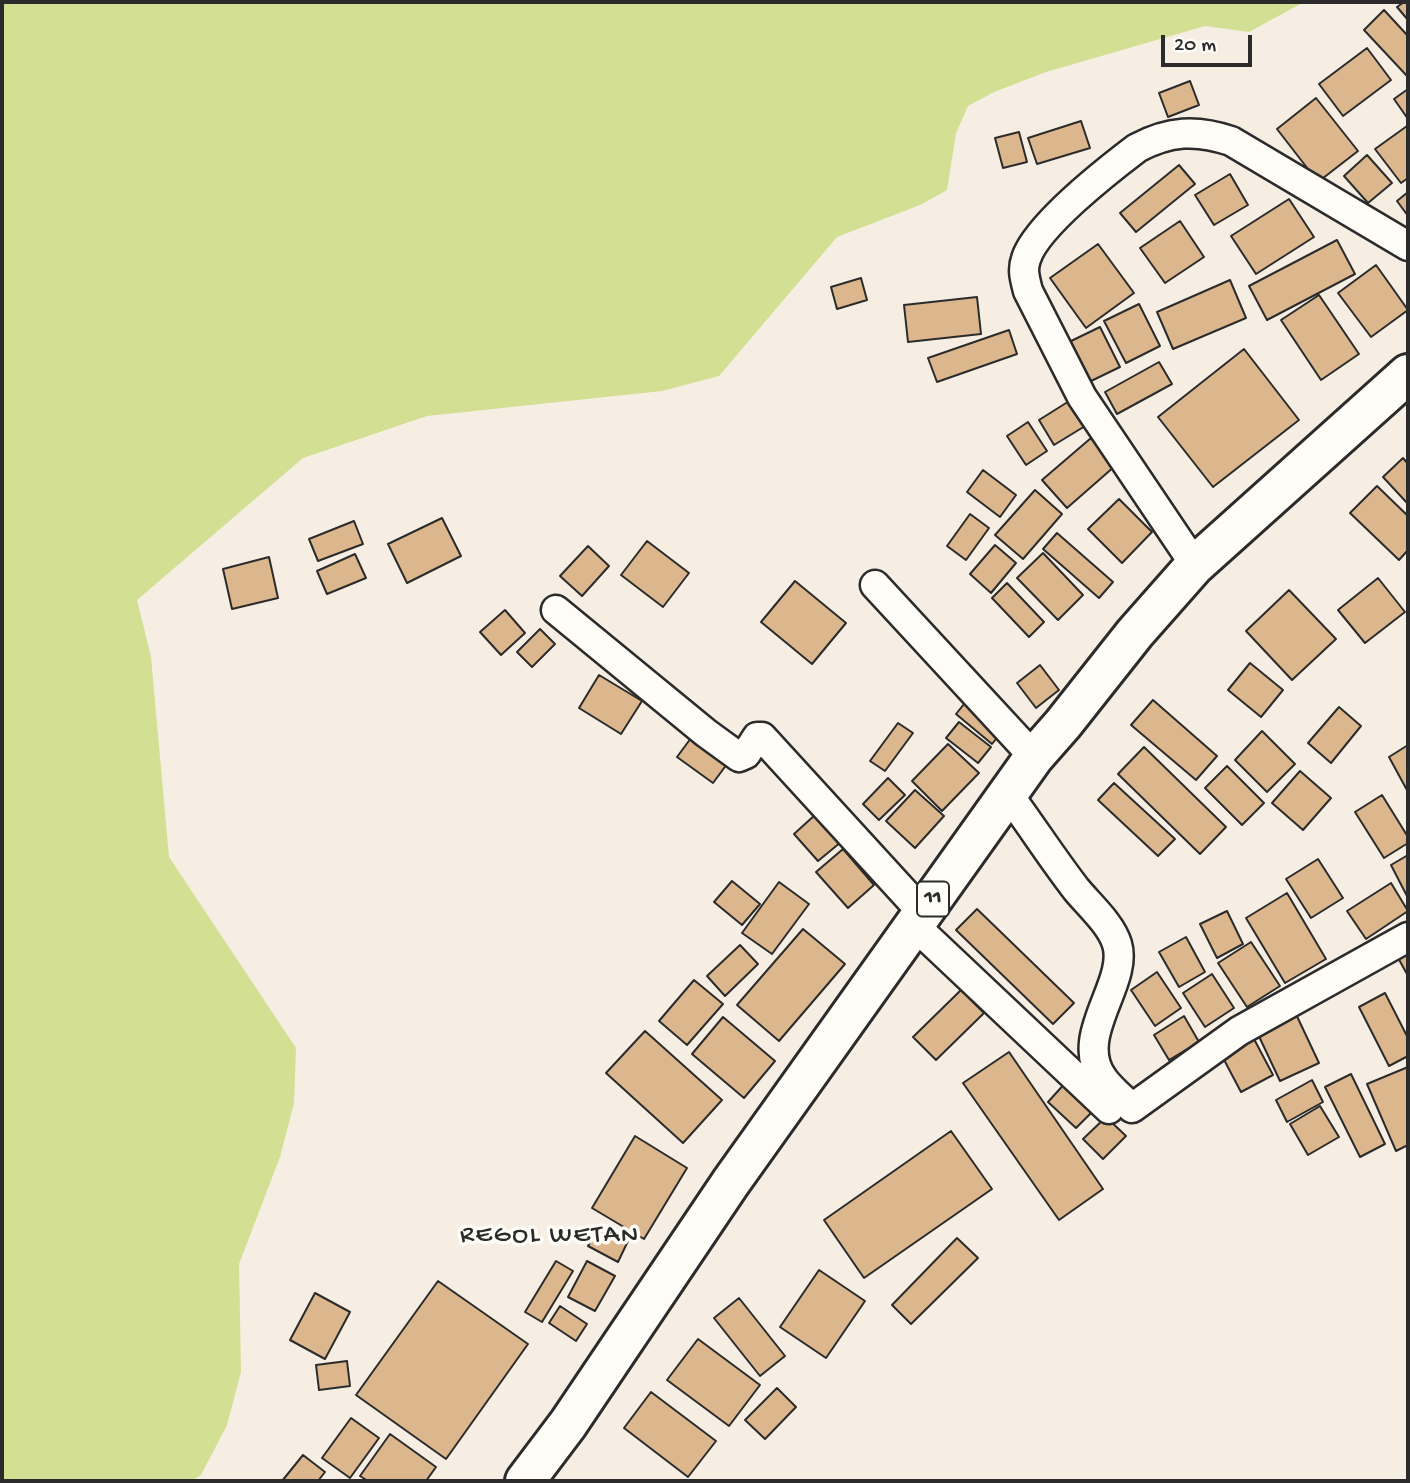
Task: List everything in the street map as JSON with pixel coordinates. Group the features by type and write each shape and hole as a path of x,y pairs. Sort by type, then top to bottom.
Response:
{"highway":[{"name":"11","path":"525,1481 568,1424 731,1182 1034,757 1135,633 1195,565 1408,374"}],"street":[{"path":"1195,565 1156,511 1082,397 1028,291 1023,274 1034,241 1048,225 1137,148 1173,133 1193,132 1231,141 1408,246"},
{"path":"875,585 1034,757"},
{"path":"556,610 739,757 746,754 757,737 762,737 918,919 1114,1114 1120,1115 1132,1108 1239,1031 1408,937"},
{"path":"1008,794 1074,886 1114,936 1118,948 1118,965 1101,1010 1095,1040 1095,1059 1101,1077 1132,1108"}],"green space":[{"path":"2,2 1304,2 1249,32 1205,26 1046,72 994,92 968,106 956,133 947,190 920,205 837,237 719,376 662,391 427,416 303,458 137,600 151,657 169,857 296,1048 294,1103 280,1157 239,1264 241,1372 227,1425 201,1475 191,1481 2,1481"}],"building":[{"path":"1408,2 1408,20 1397,7"},
{"path":"1384,10 1408,36 1407,76 1364,30"},
{"path":"1367,48 1391,80 1343,116 1319,84"},
{"path":"1190,81 1199,105 1168,117 1159,93"},
{"path":"1408,89 1408,119 1394,99"},
{"path":"1316,98 1358,151 1318,182 1277,129"},
{"path":"1081,121 1090,148 1037,164 1028,138"},
{"path":"1407,126 1408,178 1401,183 1375,149"},
{"path":"1019,132 1027,162 1003,168 995,138"},
{"path":"1367,155 1392,183 1368,203 1344,176"},
{"path":"1179,165 1195,184 1136,232 1120,213"},
{"path":"1230,174 1248,205 1214,225 1195,195"},
{"path":"1408,192 1408,216 1397,201"},
{"path":"1289,199 1314,237 1256,274 1231,236"},
{"path":"1180,221 1204,257 1165,283 1140,248"},
{"path":"1337,240 1355,274 1267,320 1249,286"},
{"path":"1098,244 1134,293 1086,328 1050,278"},
{"path":"1376,265 1408,310 1371,337 1338,293"},
{"path":"861,278 867,300 837,309 831,287"},
{"path":"1230,280 1246,318 1173,349 1157,312"},
{"path":"1319,295 1359,354 1321,380 1281,320"},
{"path":"977,297 981,334 908,342 904,305"},
{"path":"1139,304 1160,346 1126,363 1104,321"},
{"path":"1100,327 1120,367 1089,382 1069,342"},
{"path":"1009,330 1017,354 937,382 928,358"},
{"path":"1244,349 1299,420 1213,487 1158,417"},
{"path":"1159,362 1172,384 1117,414 1105,392"},
{"path":"1074,398 1090,423 1054,445 1039,420"},
{"path":"1028,422 1047,451 1026,465 1007,436"},
{"path":"1091,438 1115,466 1067,508 1042,480"},
{"path":"1403,458 1408,464 1408,504 1383,477"},
{"path":"983,470 1016,495 1000,517 967,492"},
{"path":"1377,486 1408,516 1408,550 1399,560 1350,513"},
{"path":"1035,490 1062,514 1023,559 995,535"},
{"path":"1119,499 1152,532 1122,563 1088,529"},
{"path":"970,514 989,528 966,560 947,546"},
{"path":"442,518 461,556 407,583 388,544"},
{"path":"354,521 363,544 318,561 309,539"},
{"path":"1057,533 1113,582 1099,598 1043,549"},
{"path":"647,541 689,573 663,607 621,575"},
{"path":"995,545 1016,563 991,593 970,574"},
{"path":"588,546 609,566 582,596 560,576"},
{"path":"1043,553 1083,595 1058,620 1017,578"},
{"path":"355,554 366,578 327,594 317,571"},
{"path":"269,557 278,598 232,609 223,569"},
{"path":"1378,578 1405,612 1365,643 1338,610"},
{"path":"795,581 846,623 812,664 761,622"},
{"path":"1007,583 1044,622 1029,637 992,598"},
{"path":"1289,590 1336,639 1292,680 1246,631"},
{"path":"505,610 525,633 501,655 480,632"},
{"path":"540,629 555,644 532,667 517,652"},
{"path":"1250,663 1283,690 1261,717 1228,690"},
{"path":"1040,665 1059,690 1036,708 1017,683"},
{"path":"599,675 642,701 621,734 579,708"},
{"path":"968,699 1004,729 992,744 956,714"},
{"path":"1153,700 1217,756 1196,780 1131,725"},
{"path":"1339,707 1361,726 1331,763 1308,743"},
{"path":"959,722 991,747 978,763 946,738"},
{"path":"898,723 913,733 885,771 870,761"},
{"path":"1262,731 1295,764 1267,792 1235,760"},
{"path":"694,734 730,760 713,783 677,757"},
{"path":"948,744 979,773 942,811 912,781"},
{"path":"1408,745 1408,792 1389,757"},
{"path":"1144,747 1226,827 1200,854 1118,774"},
{"path":"1227,766 1264,803 1242,825 1205,788"},
{"path":"1300,771 1331,798 1303,830 1272,803"},
{"path":"888,778 905,795 879,820 863,804"},
{"path":"1114,783 1175,839 1158,856 1098,800"},
{"path":"915,790 944,816 915,848 886,821"},
{"path":"1382,795 1408,837 1408,843 1384,858 1355,812"},
{"path":"816,814 841,842 818,861 794,834"},
{"path":"843,849 874,885 848,908 816,872"},
{"path":"1408,855 1408,898 1391,865"},
{"path":"1318,859 1343,898 1311,918 1286,879"},
{"path":"732,881 760,904 742,925 714,902"},
{"path":"779,882 809,904 772,954 742,933"},
{"path":"1391,883 1408,911 1366,939 1347,911"},
{"path":"1287,893 1326,959 1285,983 1246,918"},
{"path":"977,909 1074,1003 1053,1024 956,930"},
{"path":"1227,911 1243,944 1217,958 1200,924"},
{"path":"803,929 845,964 779,1041 737,1005"},
{"path":"1186,937 1205,972 1179,987 1159,952"},
{"path":"1251,942 1280,986 1247,1007 1218,963"},
{"path":"740,945 758,964 725,996 707,976"},
{"path":"1408,947 1408,976 1396,954"},
{"path":"1157,972 1181,1008 1155,1026 1131,990"},
{"path":"1212,974 1234,1008 1205,1027 1183,993"},
{"path":"694,980 723,1004 687,1045 659,1021"},
{"path":"961,990 984,1013 936,1060 913,1037"},
{"path":"1385,993 1408,1038 1408,1056 1389,1066 1359,1007"},
{"path":"1295,1012 1319,1063 1280,1081 1256,1030"},
{"path":"1184,1016 1199,1042 1169,1060 1154,1035"},
{"path":"723,1017 775,1061 744,1098 692,1054"},
{"path":"645,1031 722,1100 683,1143 606,1073"},
{"path":"1254,1039 1273,1075 1241,1092 1222,1056"},
{"path":"1009,1052 1103,1189 1059,1220 963,1083"},
{"path":"1408,1067 1408,1145 1396,1151 1367,1084"},
{"path":"1351,1074 1385,1144 1360,1157 1325,1087"},
{"path":"1312,1080 1323,1102 1287,1122 1276,1100"},
{"path":"1067,1081 1096,1108 1076,1128 1048,1102"},
{"path":"1320,1106 1339,1137 1308,1155 1290,1124"},
{"path":"1106,1117 1126,1136 1103,1159 1083,1139"},
{"path":"951,1131 992,1189 864,1278 824,1220"},
{"path":"635,1136 687,1168 644,1239 592,1208"},
{"path":"598,1226 628,1241 618,1262 588,1246"},
{"path":"957,1238 978,1258 911,1324 892,1305"},
{"path":"556,1261 573,1271 542,1322 525,1312"},
{"path":"587,1261 615,1276 595,1311 568,1297"},
{"path":"819,1270 865,1301 826,1358 780,1327"},
{"path":"438,1281 528,1344 446,1459 356,1395"},
{"path":"315,1293 350,1312 325,1359 290,1340"},
{"path":"739,1298 785,1356 760,1376 714,1318"},
{"path":"560,1306 587,1324 576,1341 549,1323"},
{"path":"698,1339 760,1385 729,1426 667,1380"},
{"path":"347,1361 350,1386 319,1390 316,1365"},
{"path":"777,1388 796,1407 765,1439 745,1420"},
{"path":"651,1392 716,1441 688,1477 624,1428"},
{"path":"351,1418 379,1438 350,1478 322,1458"},
{"path":"390,1434 436,1467 426,1481 368,1481 360,1476"},
{"path":"303,1455 325,1472 318,1481 282,1481"}],"district":[{"name":"REGOL WETAN","path":"550,1237"}]}
